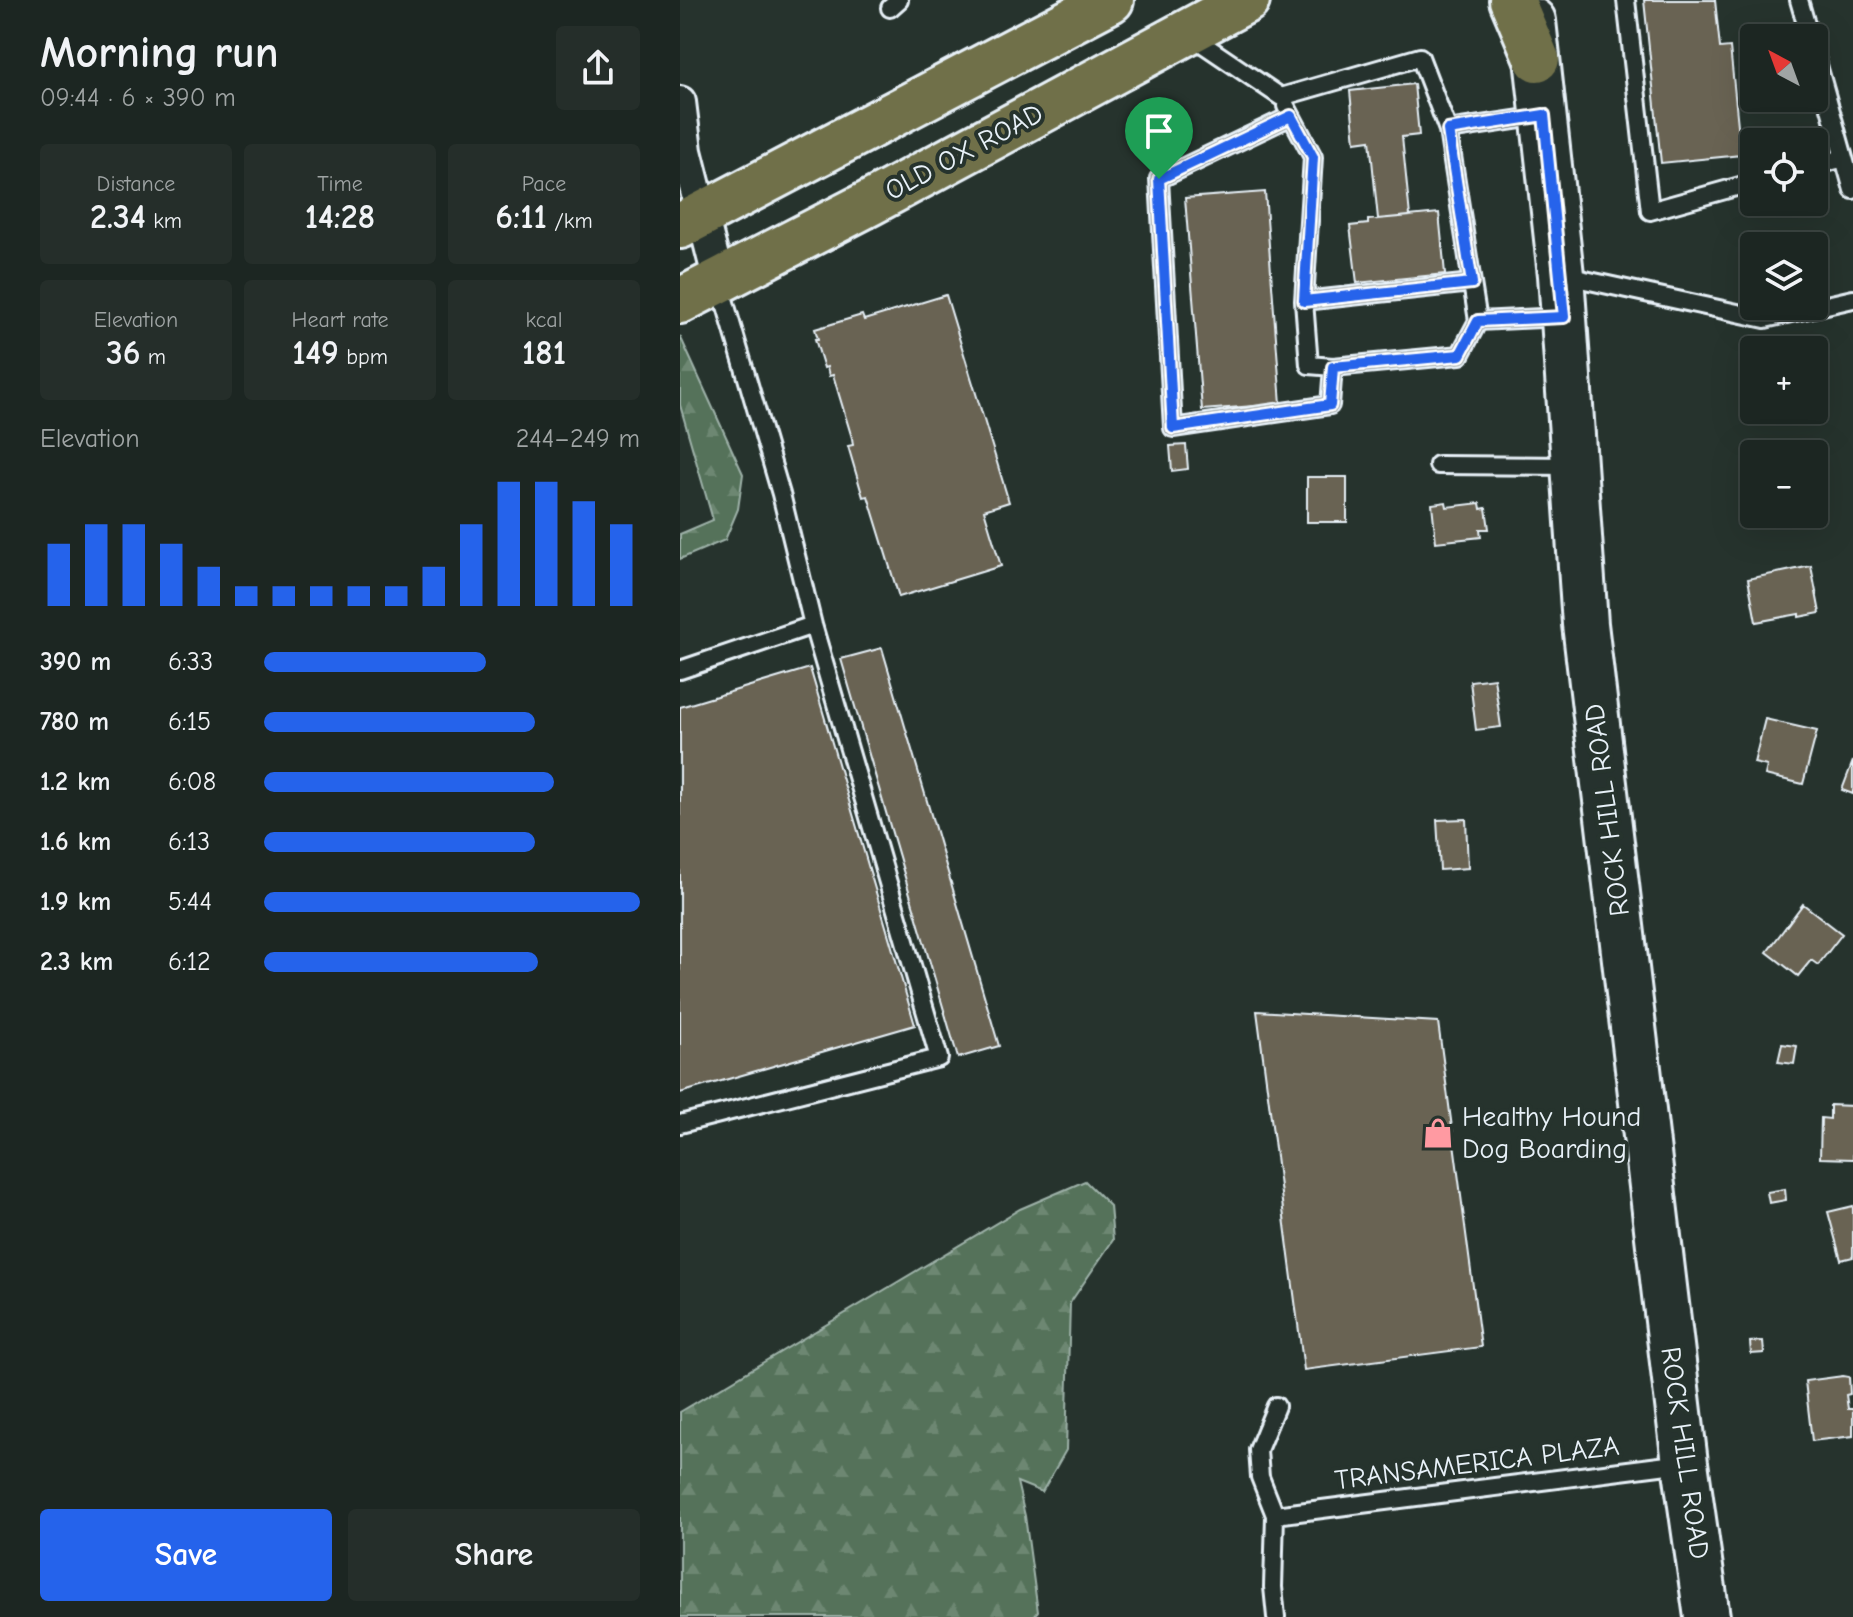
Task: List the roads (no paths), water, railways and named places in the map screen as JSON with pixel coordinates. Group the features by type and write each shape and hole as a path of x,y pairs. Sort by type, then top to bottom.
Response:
{"main road":[{"path":"690,221 1111,0"},
{"name":"OLD OX ROAD","path":"680,301 1247,0"},
{"path":"1512,0 1537,59"}],"street":[{"name":"ROCK HILL ROAD","path":"1531,0 1562,296 1587,639 1685,1463 1707,1617"},
{"path":"680,102 690,221 719,281"}],"lane":[{"path":"1626,0 1650,211 1740,186"},
{"path":"1799,0 1806,24"},
{"path":"1187,33 1281,97 1313,157 1304,301 1309,365 1333,367 1460,355 1478,321 1448,130 1420,57 1281,97"},
{"path":"1828,101 1853,190"},
{"path":"1448,130 1544,115"},
{"path":"1291,116 1159,179 1173,428 1330,405 1333,367"},
{"path":"1828,162 1844,158"},
{"path":"680,1124 939,1058 813,625 781,494 719,281"},
{"path":"1304,301 1472,283"},
{"path":"1478,321 1562,296 1765,319 1853,299"},
{"path":"1438,465 1574,466"},
{"path":"680,670 813,625"},
{"path":"1276,1406 1258,1450 1260,1477 1275,1515 1273,1587 1276,1617"},
{"name":"TRANSAMERICA PLAZA","path":"1275,1515 1685,1463"}],"place":[{"name":"Healthy Hound Dog Boarding","path":"1438,1133"}]}
